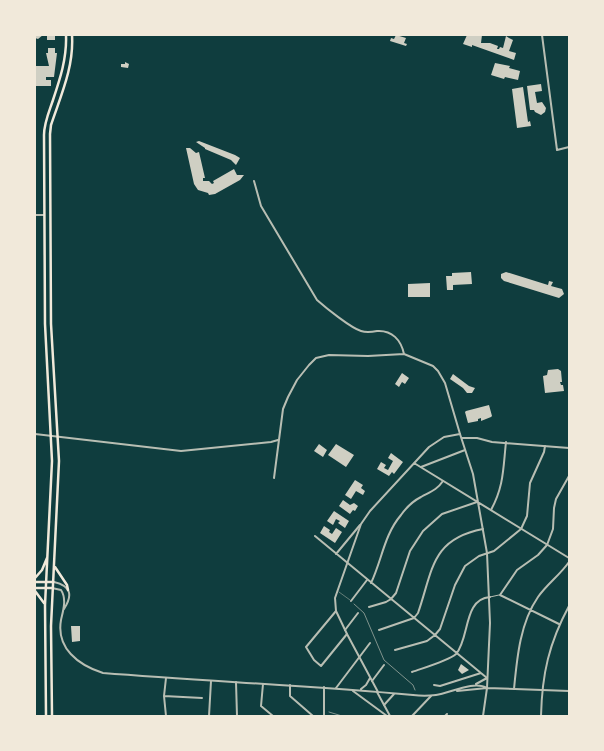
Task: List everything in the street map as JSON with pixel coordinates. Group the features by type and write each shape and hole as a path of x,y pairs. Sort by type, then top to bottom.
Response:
{"main road":[{"path":"46,716 45,605 52,436 45,324 44,128 63,66 66,52 66,35"},
{"path":"52,716 52,588 59,461 51,315 50,134 71,61 72,35"},
{"path":"35,578 42,570 48,556"},
{"path":"54,566 68,590"},
{"path":"46,581 52,588"},
{"path":"35,582 53,582"},
{"path":"45,605 35,589 52,588"}],"street":[{"path":"542,35 558,150 569,147"},
{"path":"254,181 261,206 317,300 324,307 360,331 388,333 402,345 404,354"},
{"path":"35,213 44,215"},
{"path":"274,478 283,409 297,380 316,358 329,355 368,356 404,354 431,365 438,371 445,383 473,474 487,553 490,597 487,688 483,716"},
{"path":"35,434 181,451 278,440"},
{"path":"336,554 385,493 429,447 439,440 460,434"},
{"path":"462,438 569,448"},
{"path":"490,510 500,490 506,442"},
{"path":"395,650 427,641 435,636 440,629 460,574 472,560 494,552 521,529 527,516 530,483 545,446"},
{"path":"421,467 465,450"},
{"path":"414,463 569,558"},
{"path":"500,595 517,570 538,555 547,545 553,529 556,499 569,476"},
{"path":"371,583 393,525 408,507 420,497 437,489 443,481"},
{"path":"369,607 391,599 398,588 410,552 423,531 442,514 477,502"},
{"path":"361,524 334,603 345,630 370,676 388,716"},
{"path":"379,630 414,618 420,607 432,568 442,549 459,536 483,529"},
{"path":"315,536 487,678"},
{"path":"514,689 520,640 530,611 546,587 569,562"},
{"path":"351,601 367,580"},
{"path":"53,582 63,584 68,590 69,599 64,609 60,628 62,640 70,653 86,666 103,673 324,687 415,696 430,696 487,688 569,691 569,713"},
{"path":"52,588 62,591 64,609"},
{"path":"412,672 450,658 456,653 475,604 483,597 500,595 559,624"},
{"path":"541,716 542,690 549,652 559,624 569,606"},
{"path":"336,611 306,647 314,660 321,666 347,634"},
{"path":"345,630 358,614"},
{"path":"336,688 370,643"},
{"path":"372,681 384,665"},
{"path":"434,685 440,686 481,673"},
{"path":"359,690 366,685 370,676"},
{"path":"166,678 164,696 166,716"},
{"path":"457,691 487,678"},
{"path":"209,716 211,680"},
{"path":"236,682 235,715 237,716"},
{"path":"263,683 261,706 273,716"},
{"path":"290,685 290,696 313,716"},
{"path":"471,686 480,685 487,688"},
{"path":"324,687 324,716"},
{"path":"350,689 388,716"},
{"path":"384,705 394,693"},
{"path":"164,696 202,698"},
{"path":"412,716 430,696"}],"lane":[{"path":"338,591 351,601"}],"path":[{"path":"351,601 363,611 384,660 413,685 415,696"},
{"path":"325,712 342,716"}],"building":[{"path":"35,35 43,35 38,39 35,38"},
{"path":"47,35 55,35 55,40 47,40"},
{"path":"396,35 406,38 404,43 407,44 406,46 390,41"},
{"path":"467,35 482,35 481,43 490,43 498,46 497,49 503,48 506,36 513,40 509,51 516,53 514,60 472,45 472,47 463,44"},
{"path":"48,48 55,48 55,53 57,53 54,77 46,77 46,80 51,80 51,86 35,86 35,66 49,66 46,53 48,53"},
{"path":"125,62 129,64 128,68 121,67 121,64 125,64"},
{"path":"495,63 510,66 509,68 520,71 518,80 505,77 504,79 491,75"},
{"path":"541,84 542,91 535,92 537,103 542,102 546,108 545,112 541,115 534,110 530,110 527,86"},
{"path":"523,87 528,122 530,121 531,126 517,128 512,89"},
{"path":"199,141 240,158 236,165 231,160 205,149 196,142"},
{"path":"186,148 190,148 196,153 199,152 205,178 203,178 203,181 209,181 212,184 214,183 213,181 234,169 237,175 244,175 240,180 215,194 209,195 198,190 194,184"},
{"path":"471,272 472,284 453,285 453,290 447,290 446,276 452,276 452,273"},
{"path":"506,272 548,285 549,281 553,282 551,286 562,289 564,294 559,298 504,281 501,278 501,274"},
{"path":"430,283 430,297 408,297 408,284"},
{"path":"558,369 561,371 562,382 560,382 563,385 564,391 545,393 543,376 547,375 548,370"},
{"path":"402,373 409,378 405,384 402,382 399,387 395,384"},
{"path":"453,374 469,386 475,388 472,393 467,393 450,379"},
{"path":"489,405 491,417 481,421 481,418 478,421 468,423 466,411"},
{"path":"319,444 327,450 323,457 314,451"},
{"path":"336,444 354,455 346,467 328,455"},
{"path":"391,453 403,462 394,474 392,472 389,476 377,469 381,462 386,465 384,468 388,470 393,461 388,458"},
{"path":"355,480 363,485 361,488 365,491 363,495 356,491 351,499 345,495"},
{"path":"343,500 350,505 354,503 358,506 355,511 353,510 350,514 339,506"},
{"path":"334,511 349,521 345,528 336,519 333,525 327,521"},
{"path":"324,526 332,534 336,528 342,532 335,543 320,533"},
{"path":"71,626 80,626 80,641 72,642"},
{"path":"461,664 469,670 462,674 458,670"}]}
